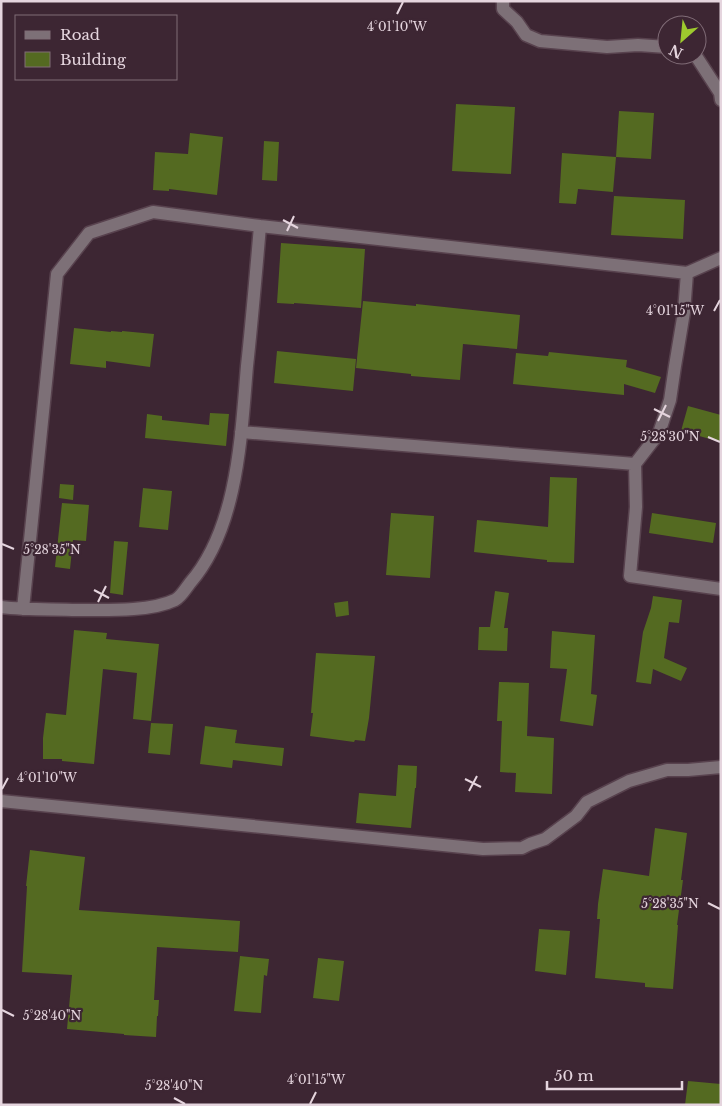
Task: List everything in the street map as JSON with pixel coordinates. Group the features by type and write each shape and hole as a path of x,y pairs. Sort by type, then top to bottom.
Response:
{"street":[{"path":"503,1 503,9 518,22 526,35 540,40 608,47 638,45 657,46"},
{"path":"702,65 720,94 721,100"},
{"path":"23,609 57,274 89,233 153,212 260,226 687,273 721,258"},
{"path":"1,607 116,610 157,606 176,599 195,577 210,553 221,530 232,495 241,432 260,226"},
{"path":"687,273 684,312 670,400 660,433 635,464 636,507 630,576 721,589"},
{"path":"241,432 635,464"},
{"path":"1,801 483,849 522,848 545,839 576,816 587,802 629,781 667,770 721,767"}],"building":[{"path":"456,104 515,107 511,174 452,171"},
{"path":"619,111 654,113 651,159 616,157"},
{"path":"190,133 223,137 217,195 169,189 169,191 153,190 155,152 188,154"},
{"path":"264,141 279,142 277,181 262,180"},
{"path":"562,153 616,157 613,192 578,189 576,204 559,203"},
{"path":"614,196 685,200 683,239 611,235"},
{"path":"281,243 365,249 361,308 277,303"},
{"path":"363,301 416,306 416,304 520,315 517,349 463,344 460,380 411,376 411,374 356,368"},
{"path":"74,328 154,334 150,367 106,361 106,368 70,364"},
{"path":"277,351 356,359 353,391 274,383"},
{"path":"549,352 627,360 626,367 661,377 655,393 624,384 624,395 513,384 516,353 548,356"},
{"path":"688,406 721,415 721,442 681,431"},
{"path":"210,413 229,414 226,446 145,438 147,414 162,416 162,420 209,425"},
{"path":"550,477 577,478 574,563 547,562 547,560 474,552 477,520 548,527"},
{"path":"60,484 74,485 73,500 59,498"},
{"path":"143,488 172,491 168,530 139,527"},
{"path":"62,503 89,505 86,541 73,540 70,569 55,567"},
{"path":"391,513 434,516 430,578 386,575"},
{"path":"652,513 716,523 713,543 649,533"},
{"path":"114,541 128,542 123,595 110,593"},
{"path":"495,591 509,593 504,628 508,628 507,651 478,650 479,627 490,627"},
{"path":"653,596 682,600 679,623 669,622 664,658 687,668 681,681 653,669 651,684 636,682 643,632"},
{"path":"348,601 349,615 336,617 334,603"},
{"path":"74,630 107,633 106,639 159,644 151,721 133,719 137,673 103,669 94,764 62,761 62,759 43,759 46,713 66,715"},
{"path":"552,631 595,635 591,694 597,695 593,726 560,721 567,669 550,668"},
{"path":"316,653 375,656 365,741 355,740 354,742 310,736"},
{"path":"499,682 529,683 527,736 554,738 552,794 515,792 516,773 500,772 502,721 497,721"},
{"path":"151,723 173,724 170,755 148,753"},
{"path":"205,726 237,730 235,743 284,748 282,766 233,760 232,768 200,764"},
{"path":"398,765 417,766 411,828 356,823 359,793 396,796"},
{"path":"655,828 687,833 681,880 683,880 677,925 673,989 645,987 645,983 595,978 600,919 597,919 598,904 603,869 649,876"},
{"path":"30,850 85,857 79,910 240,921 238,952 157,947 154,1000 159,1000 156,1037 67,1029 72,975 22,972 26,886"},
{"path":"539,929 570,931 566,975 535,971"},
{"path":"240,956 269,959 267,976 264,975 261,1013 234,1011"},
{"path":"318,958 344,961 339,1001 313,998"},
{"path":"688,1081 721,1084 721,1105 685,1105"}]}
